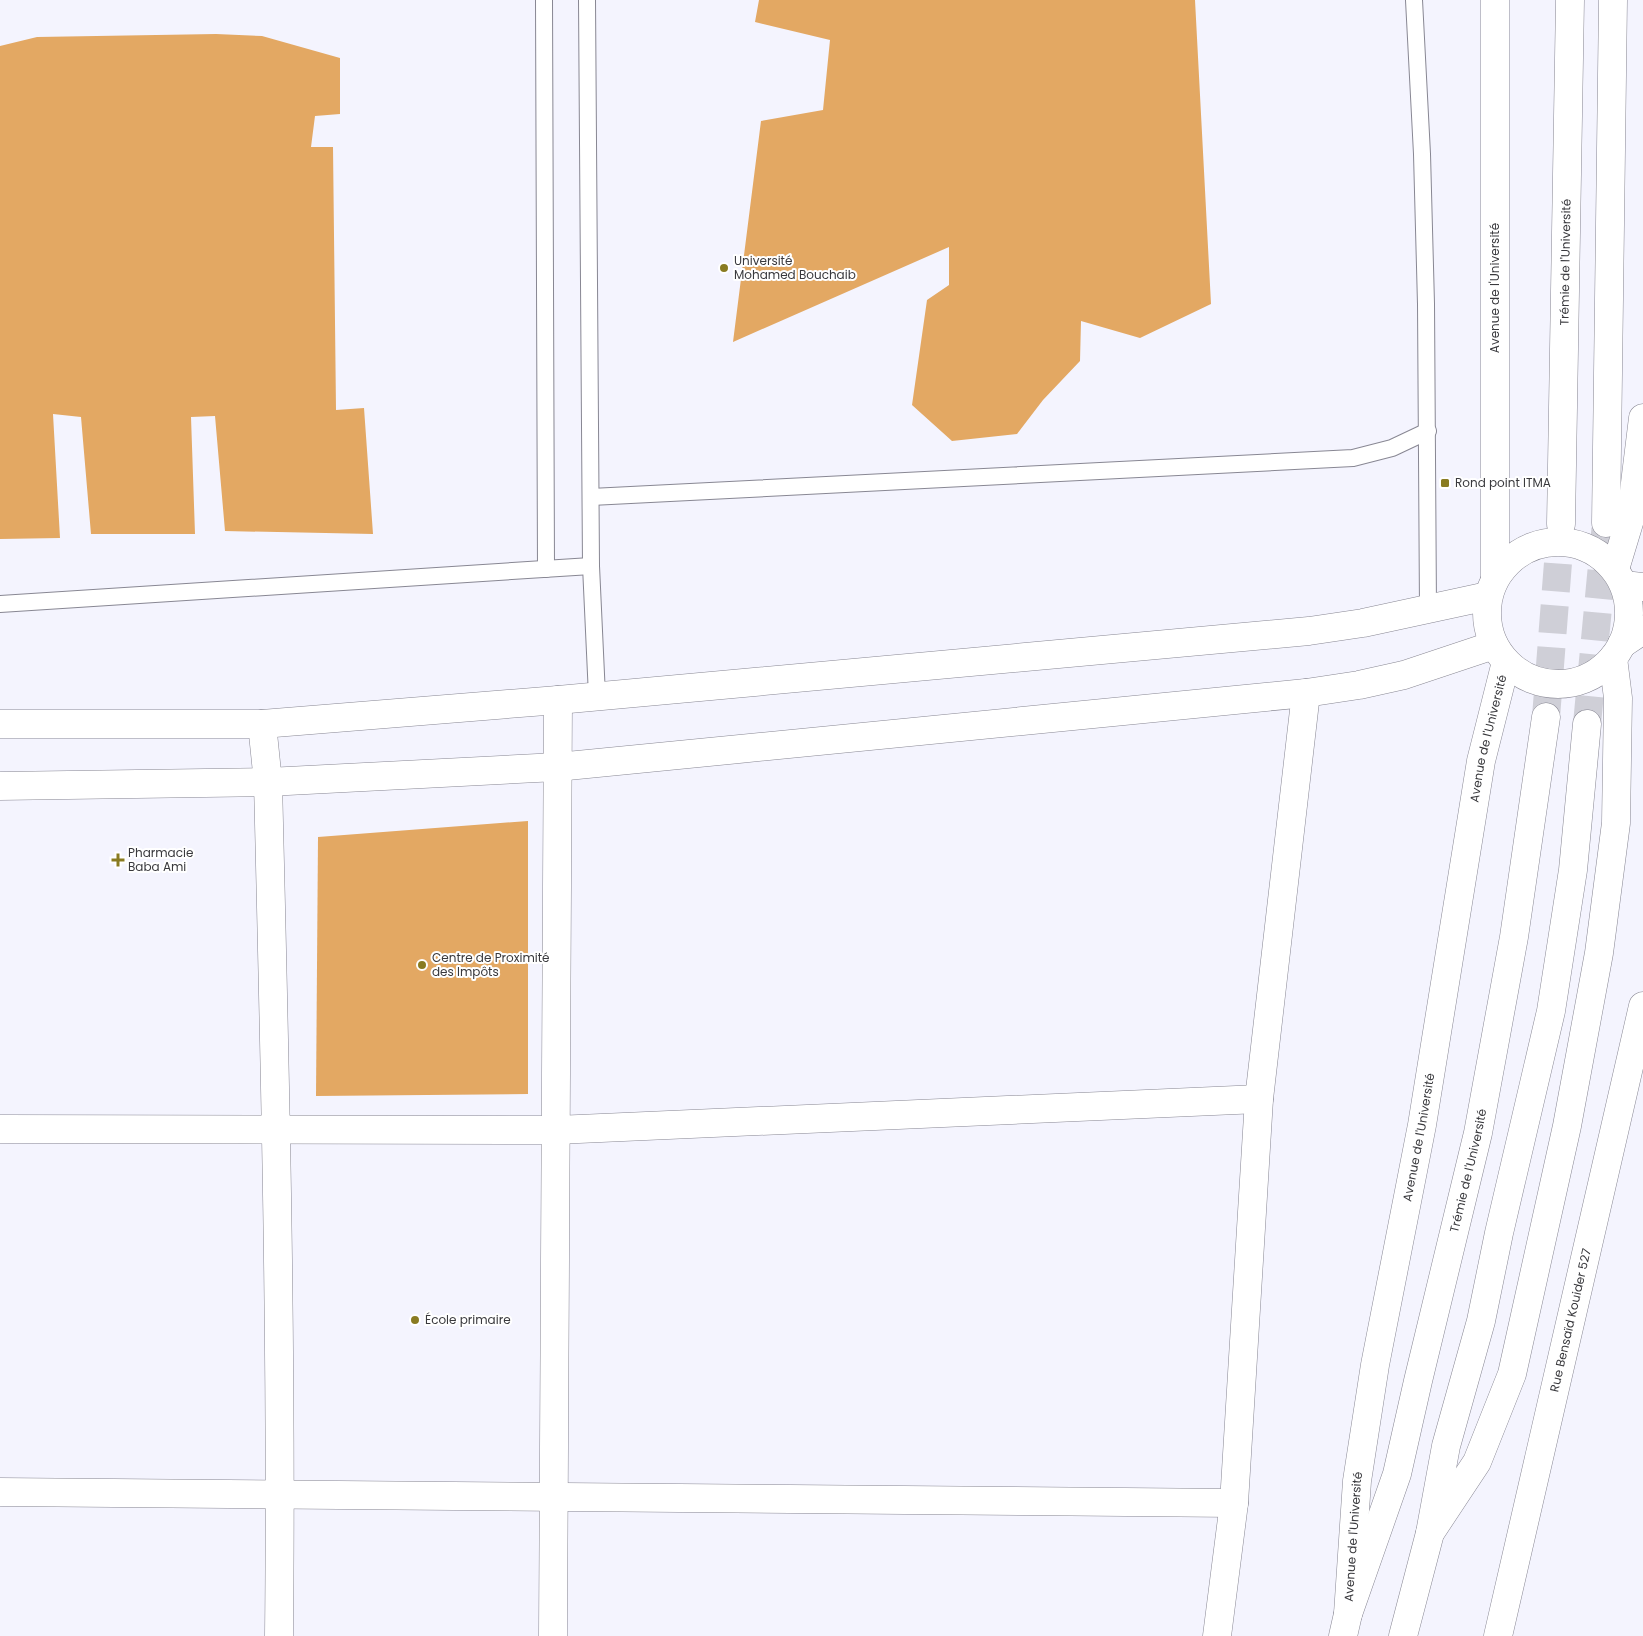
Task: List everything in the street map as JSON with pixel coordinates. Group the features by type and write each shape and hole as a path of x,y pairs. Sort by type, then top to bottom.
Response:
{"main road":[{"name":"Avenue de l'Université","path":"1492,586 1496,0"},
{"name":"Trémie de l'Université","path":"1561,524 1570,0"},
{"path":"1606,523 1614,0"},
{"path":"1430,1533 1477,1462 1512,1374 1567,1126 1600,953 1616,823 1618,698 1630,614 1627,580 1631,516 1640,475 1643,418"},
{"path":"1626,644 1598,672 1580,680 1560,684 1540,682 1521,675 1500,654 1488,630 1486,612 1492,586 1508,561 1524,549 1543,542 1563,541 1582,545 1600,554 1627,580"},
{"path":"0,724 262,724 558,700 1309,631 1362,623 1428,609 1492,586"},
{"name":"Avenue de l'Université","path":"1346,1625 1357,1481 1375,1366 1422,1125 1500,654"},
{"path":"0,786 268,782 558,766 1306,693 1359,685 1500,654"},
{"path":"1217,1636 1234,1503 1260,1099 1306,693"},
{"path":"554,1636 558,700"},
{"name":"Trémie de l'Université","path":"1346,1625 1397,1474 1478,1133 1514,937 1546,717"},
{"path":"262,724 268,782 277,1129 280,1494 278,1636"},
{"path":"1404,1636 1430,1533 1446,1446 1481,1321 1499,1233 1551,1011 1573,870 1587,724"},
{"name":"Rue Bensaïd Kouider 527","path":"1498,1636 1643,1006"},
{"path":"0,1129 556,1130 1260,1099"},
{"path":"0,1492 1234,1503"}],"lane":[{"path":"544,0 546,569"},
{"path":"587,0 591,566 598,696"},
{"path":"1414,0 1422,154 1428,431 1428,609"},
{"path":"591,497 1353,458 1392,448 1428,431"},
{"path":"0,604 591,566"}],"building":[{"path":"759,0 1195,0 1211,304 1140,338 1081,321 1080,361 1043,400 1017,434 952,441 912,405 927,300 949,285 949,247 733,342 761,121 823,110 830,40 755,22"},
{"path":"216,34 262,36 340,58 340,114 315,116 311,147 333,147 336,410 364,408 373,534 225,531 215,416 191,417 195,534 91,534 81,417 53,414 60,538 0,539 0,46 37,37"},
{"name":"Centre de Proximité des Impôts","path":"528,821 528,1094 316,1096 318,837"}],"tunnel":[{"path":"1587,724 1606,523"},
{"path":"1546,717 1561,524"}],"place":[{"name":"Université Mohamed Bouchaib","path":"724,268"},
{"name":"Rond point ITMA","path":"1445,483"},
{"name":"Pharmacie Baba Ami","path":"118,860"},
{"name":"Centre de Proximité des Impôts","path":"422,965"},
{"name":"École primaire","path":"415,1320"}]}
